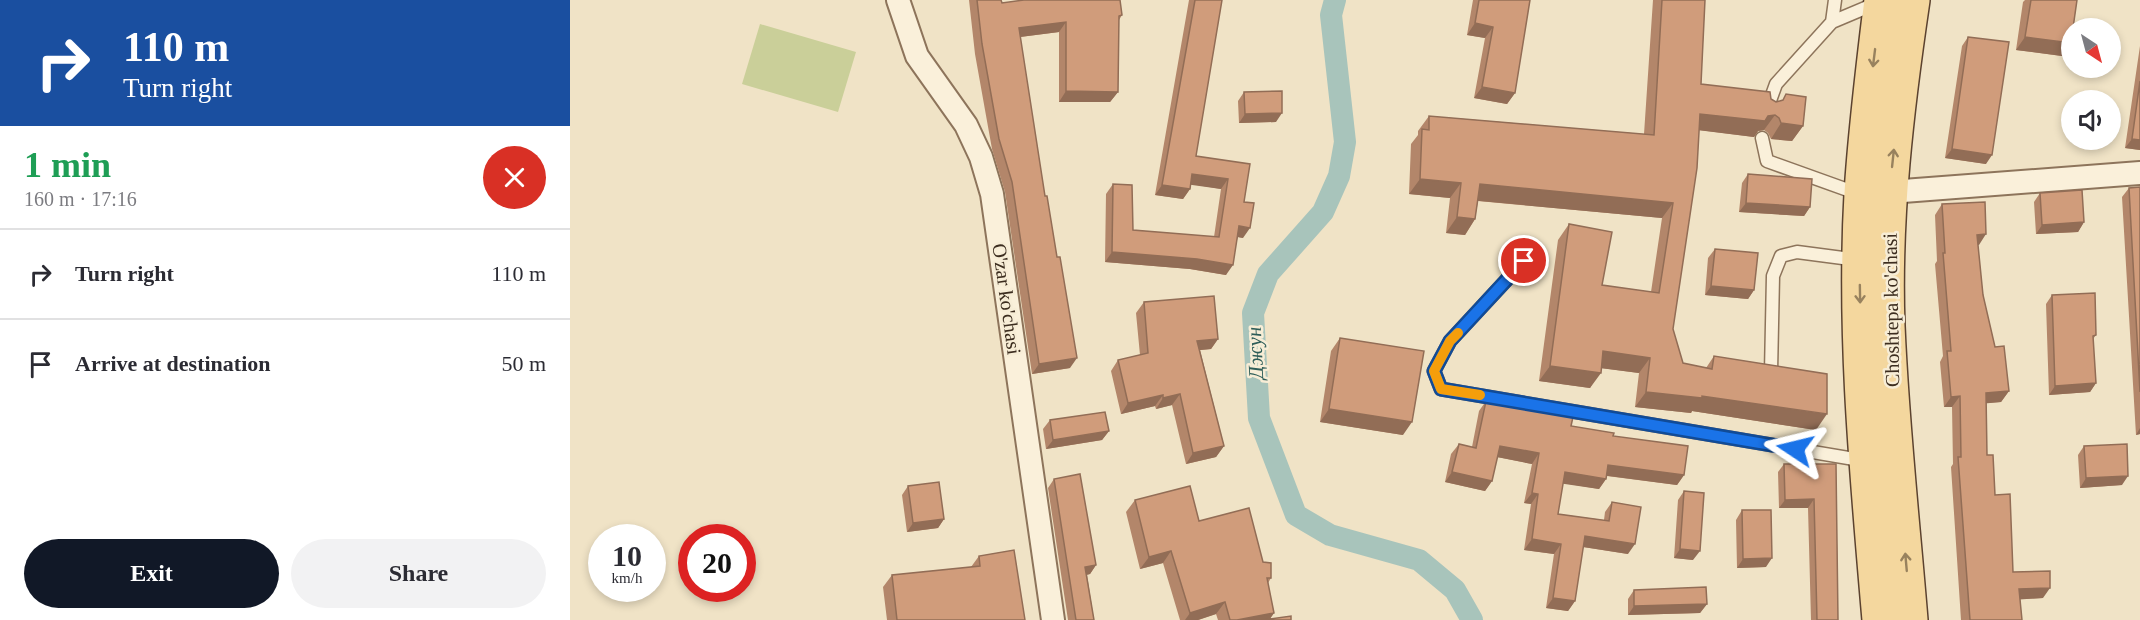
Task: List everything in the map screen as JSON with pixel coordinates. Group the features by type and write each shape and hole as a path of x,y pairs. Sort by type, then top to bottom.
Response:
{"main road":[{"name":"Choshtepa ko'chasi","path":"1892,0 1869,98 1911,620"},
{"name":"Choshtepa ko'chasi","path":"1876,193 1860,260 1866,461 1879,620"}],"street":[{"name":"O'zar ko'chasi","path":"898,0 917,56 966,125 981,157 992,194 1053,620"},
{"path":"1876,193 2140,173"}],"lane":[{"path":"1832,22 1835,0"},
{"path":"1767,108 1776,84 1832,22 1892,0"},
{"path":"1762,138 1767,161 1876,193"},
{"path":"1771,372 1773,276 1781,256 1797,252 1860,260"},
{"path":"1524,261 1450,341 1434,371 1441,389 1866,461"}],"green space":[{"path":"760,24 856,52 838,112 742,84"}],"building":[{"path":"977,0 1001,0 1002,3 1024,0 1120,0 1122,15 1119,16 1118,92 1066,91 1066,22 1019,28 1045,196 1047,196 1057,257 1060,257 1077,358 1039,364 1012,182 999,139 982,44"},
{"path":"1195,0 1222,0 1196,156 1250,164 1244,202 1254,203 1250,228 1239,226 1233,265 1197,259 1112,252 1113,184 1132,185 1133,230 1219,237 1228,179 1192,174 1190,189 1162,185"},
{"path":"1479,0 1530,0 1515,93 1482,87 1493,27 1475,23"},
{"path":"1662,0 1705,0 1701,84 1770,92 1771,99 1776,102 1783,100 1786,94 1806,97 1803,126 1781,123 1775,115 1768,116 1765,121 1700,114 1697,168 1673,329 1683,363 1712,369 1714,356 1827,374 1827,414 1702,396 1702,398 1646,392 1650,358 1603,351 1601,373 1550,366 1569,224 1612,232 1602,285 1659,293 1673,203 1480,184 1475,219 1457,217 1461,183 1420,179 1422,129 1429,130 1429,116 1654,135"},
{"path":"2031,0 2077,0 2074,18 2061,18 2061,42 2025,37"},
{"path":"1968,37 2009,42 1992,155 1952,149"},
{"path":"2140,81 2140,140 2132,139"},
{"path":"1282,91 1282,113 1245,114 1244,92"},
{"path":"1748,174 1812,179 1810,207 1746,203"},
{"path":"2140,187 2140,392 2129,188"},
{"path":"2082,190 2084,222 2042,225 2040,193"},
{"path":"1985,202 1986,234 1977,235 1983,295 1995,347 2004,346 2009,391 1986,393 1987,455 1993,455 1995,495 2010,494 2013,572 2050,571 2050,588 2019,589 2022,620 1970,620 1958,457 1961,457 1960,396 1951,397 1947,351 1951,351 1943,253 1945,253 1942,204"},
{"path":"1715,249 1758,253 1754,290 1711,286"},
{"path":"2095,293 2096,335 2093,336 2096,383 2055,386 2052,295"},
{"path":"1214,296 1218,339 1197,341 1224,446 1193,453 1180,394 1163,398 1163,395 1128,403 1118,360 1148,353 1144,302"},
{"path":"1340,338 1424,351 1412,422 1329,409"},
{"path":"1486,401 1573,417 1571,426 1614,433 1613,436 1688,446 1684,475 1608,465 1606,479 1565,472 1558,514 1609,521 1612,502 1641,507 1635,544 1585,536 1575,601 1553,598 1561,544 1532,539 1538,494 1532,493 1539,453 1500,446 1492,481 1452,472 1459,444 1476,448"},
{"path":"1105,412 1109,431 1053,440 1050,420"},
{"path":"2127,444 2128,476 2086,478 2084,446"},
{"path":"1784,464 1836,464 1838,620 1817,620 1814,499 1785,500"},
{"path":"1080,474 1096,565 1085,567 1094,620 1076,620 1054,479"},
{"path":"939,482 944,519 913,523 908,486"},
{"path":"1190,486 1199,521 1249,508 1263,562 1271,563 1271,578 1267,578 1274,613 1230,620 1225,602 1190,613 1171,551 1149,557 1135,500"},
{"path":"1684,491 1704,493 1700,551 1680,549"},
{"path":"1742,510 1771,510 1772,558 1743,559"},
{"path":"1014,550 1025,620 897,620 892,575 980,566 979,556"},
{"path":"1706,587 1707,604 1634,606 1634,590"},
{"path":"1291,616 1291,620 1262,620"}],"waterway":[{"name":"Джун","path":"1335,0 1331,15 1345,142 1339,176 1323,212 1268,274 1253,313 1259,418 1296,515 1330,535 1419,560 1455,590 1472,620"}],"slow traffic":[{"path":"1458,333 1450,341 1434,371 1441,389 1480,395"}],"route":[{"path":"1524,261 1450,341 1434,371 1441,389 1795,449"}]}
